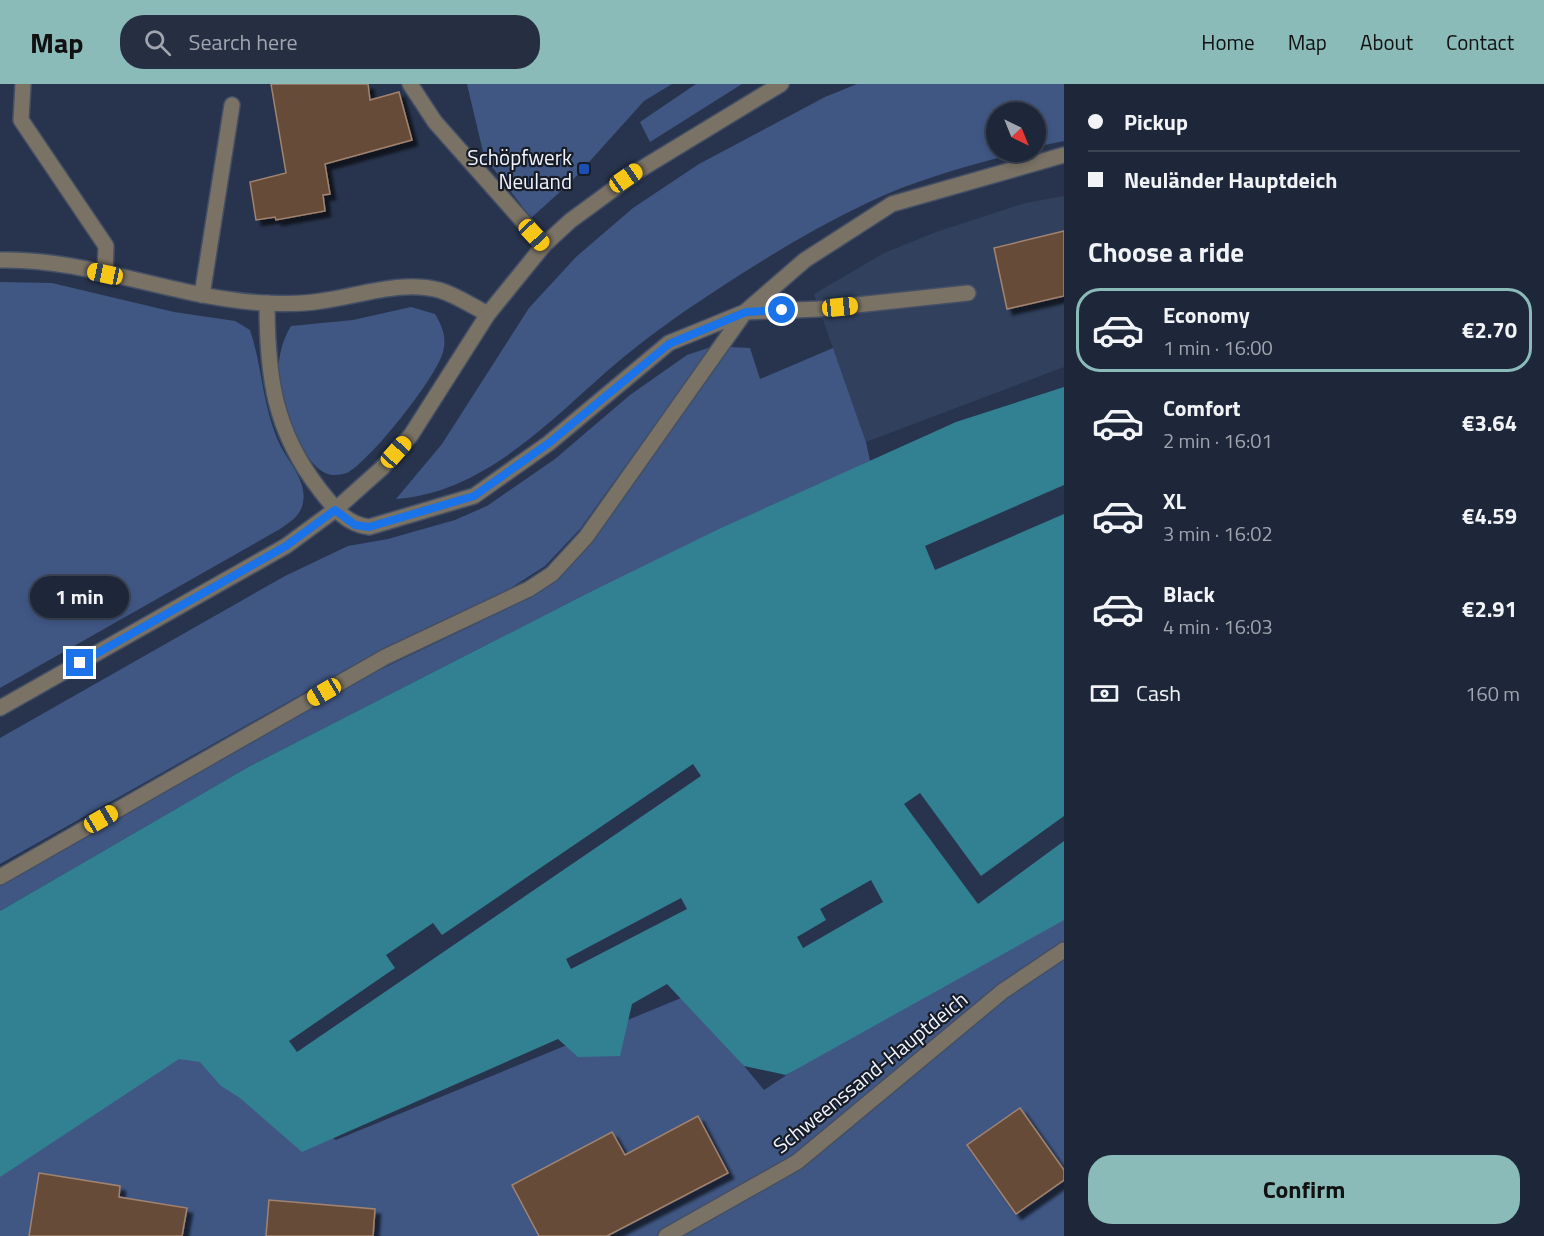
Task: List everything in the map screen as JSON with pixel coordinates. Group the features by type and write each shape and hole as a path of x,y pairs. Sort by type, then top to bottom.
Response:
{"street":[{"path":"23,84 21,120 106,246 105,274"},
{"path":"410,84 435,122 544,245"},
{"path":"0,708 286,546 335,510 382,468 411,435 488,314 544,245 578,215 641,169 781,84"},
{"path":"202,295 232,105"},
{"path":"0,877 385,657 529,589 552,574 586,537 746,312 804,260 892,204 1064,155"},
{"path":"0,260 63,265 202,295 267,303 320,302 393,287 414,287 451,295 488,314"},
{"path":"267,303 267,355 271,385 280,420 297,457 335,510 355,525 369,527 474,496 549,443 669,344 746,312 819,309 968,293"},
{"name":"Schweenssand-Hauptdeich","path":"666,1236 797,1162 1003,991 1064,950"}],"shaded area":[{"path":"467,84 672,84 644,101 571,182 531,218 484,156"},
{"path":"696,84 742,84 650,142 640,122"},
{"path":"857,84 1064,84 1064,141 1046,145 1046,102 986,102 986,161 941,174 884,195 818,228 751,268 662,327 505,457 453,485 426,494 396,499 442,444 529,308 576,257 633,208 699,164 825,97"},
{"path":"1064,196 1064,367 866,442 814,294 884,253 936,232 1025,203"},
{"path":"0,282 52,283 174,312 235,321 250,330 270,417 281,447 297,473 304,495 302,507 297,515 280,529 0,688"},
{"path":"411,307 435,314 440,323 444,341 443,352 438,364 416,398 386,436 358,465 344,474 334,475 323,472 313,463 295,433 279,384 278,366 291,326 353,320"},
{"path":"711,347 580,529 545,566 503,593 348,668 0,864 0,738 285,576 348,546 388,539 455,520 487,506 555,459 630,395 687,355"},
{"path":"729,347 750,348 760,379 833,348 866,442 870,461 582,596 250,766 0,911 0,881 111,816 369,675 482,621 570,565"},
{"path":"1064,387 1064,920 786,1075 744,1066 667,984 632,1004 620,1056 578,1057 558,1039 302,1152 240,1098 221,1086 200,1062 179,1059 0,1177 0,911 250,766 582,596 719,529 956,422"},
{"path":"1064,897 1064,1236 0,1236 0,1175 167,1038 336,1140 686,996 764,1090 1009,927"}],"pier":[{"path":"1064,485 1064,514 935,570 925,546"},
{"path":"693,764 701,776 297,1052 289,1041 395,968 386,955 433,923 442,935"},
{"path":"920,793 981,876 1064,816 1064,841 978,904 904,804"},
{"path":"871,880 883,902 803,948 797,937 826,920 820,909"},
{"path":"681,898 687,909 571,969 566,959"}],"building":[{"path":"271,84 368,84 370,100 399,92 412,140 325,164 330,194 323,195 325,211 276,220 275,217 256,220 250,182 286,173"},
{"path":"1064,231 1064,296 1007,309 994,248"},
{"path":"1020,1108 1064,1170 1064,1180 1016,1214 967,1145"},
{"path":"698,1116 728,1173 607,1236 539,1236 512,1185 612,1132 625,1155"},
{"path":"39,1173 120,1186 119,1197 187,1208 182,1236 29,1236"},
{"path":"269,1200 375,1209 373,1236 266,1236"}],"place":[{"name":"Schöpfwerk Neuland","path":"584,169"}],"route":[{"path":"80,663 286,546 335,510 355,525 369,527 474,496 549,443 669,344 746,312 782,310"}]}
